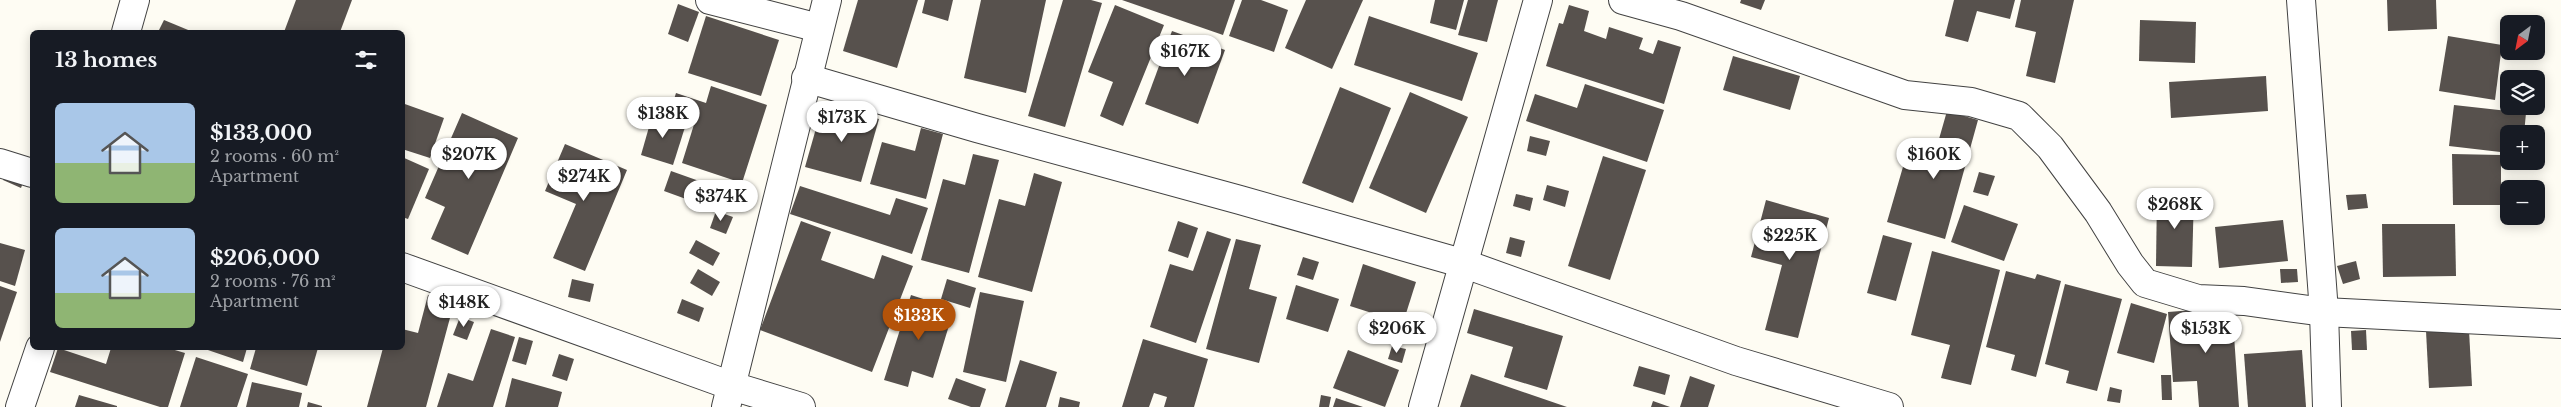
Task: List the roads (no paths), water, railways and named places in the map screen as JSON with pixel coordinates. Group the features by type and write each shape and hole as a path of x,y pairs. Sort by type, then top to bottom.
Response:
{"street":[{"path":"127,30 135,0"},
{"path":"710,0 819,28"},
{"path":"729,396 806,78 827,0"},
{"path":"1423,407 1465,264 1538,0"},
{"path":"1623,0 1681,16 1905,95 1971,102 2019,116 2050,147 2098,212 2130,264 2145,283 2198,300 2244,300 2324,312 2561,324"},
{"path":"2301,0 2324,312 2327,407"},
{"path":"806,78 977,128 1465,264 1736,362 1889,407"},
{"path":"0,162 30,172"},
{"path":"405,268 729,396 801,407"},
{"path":"20,407 39,350"}]}
